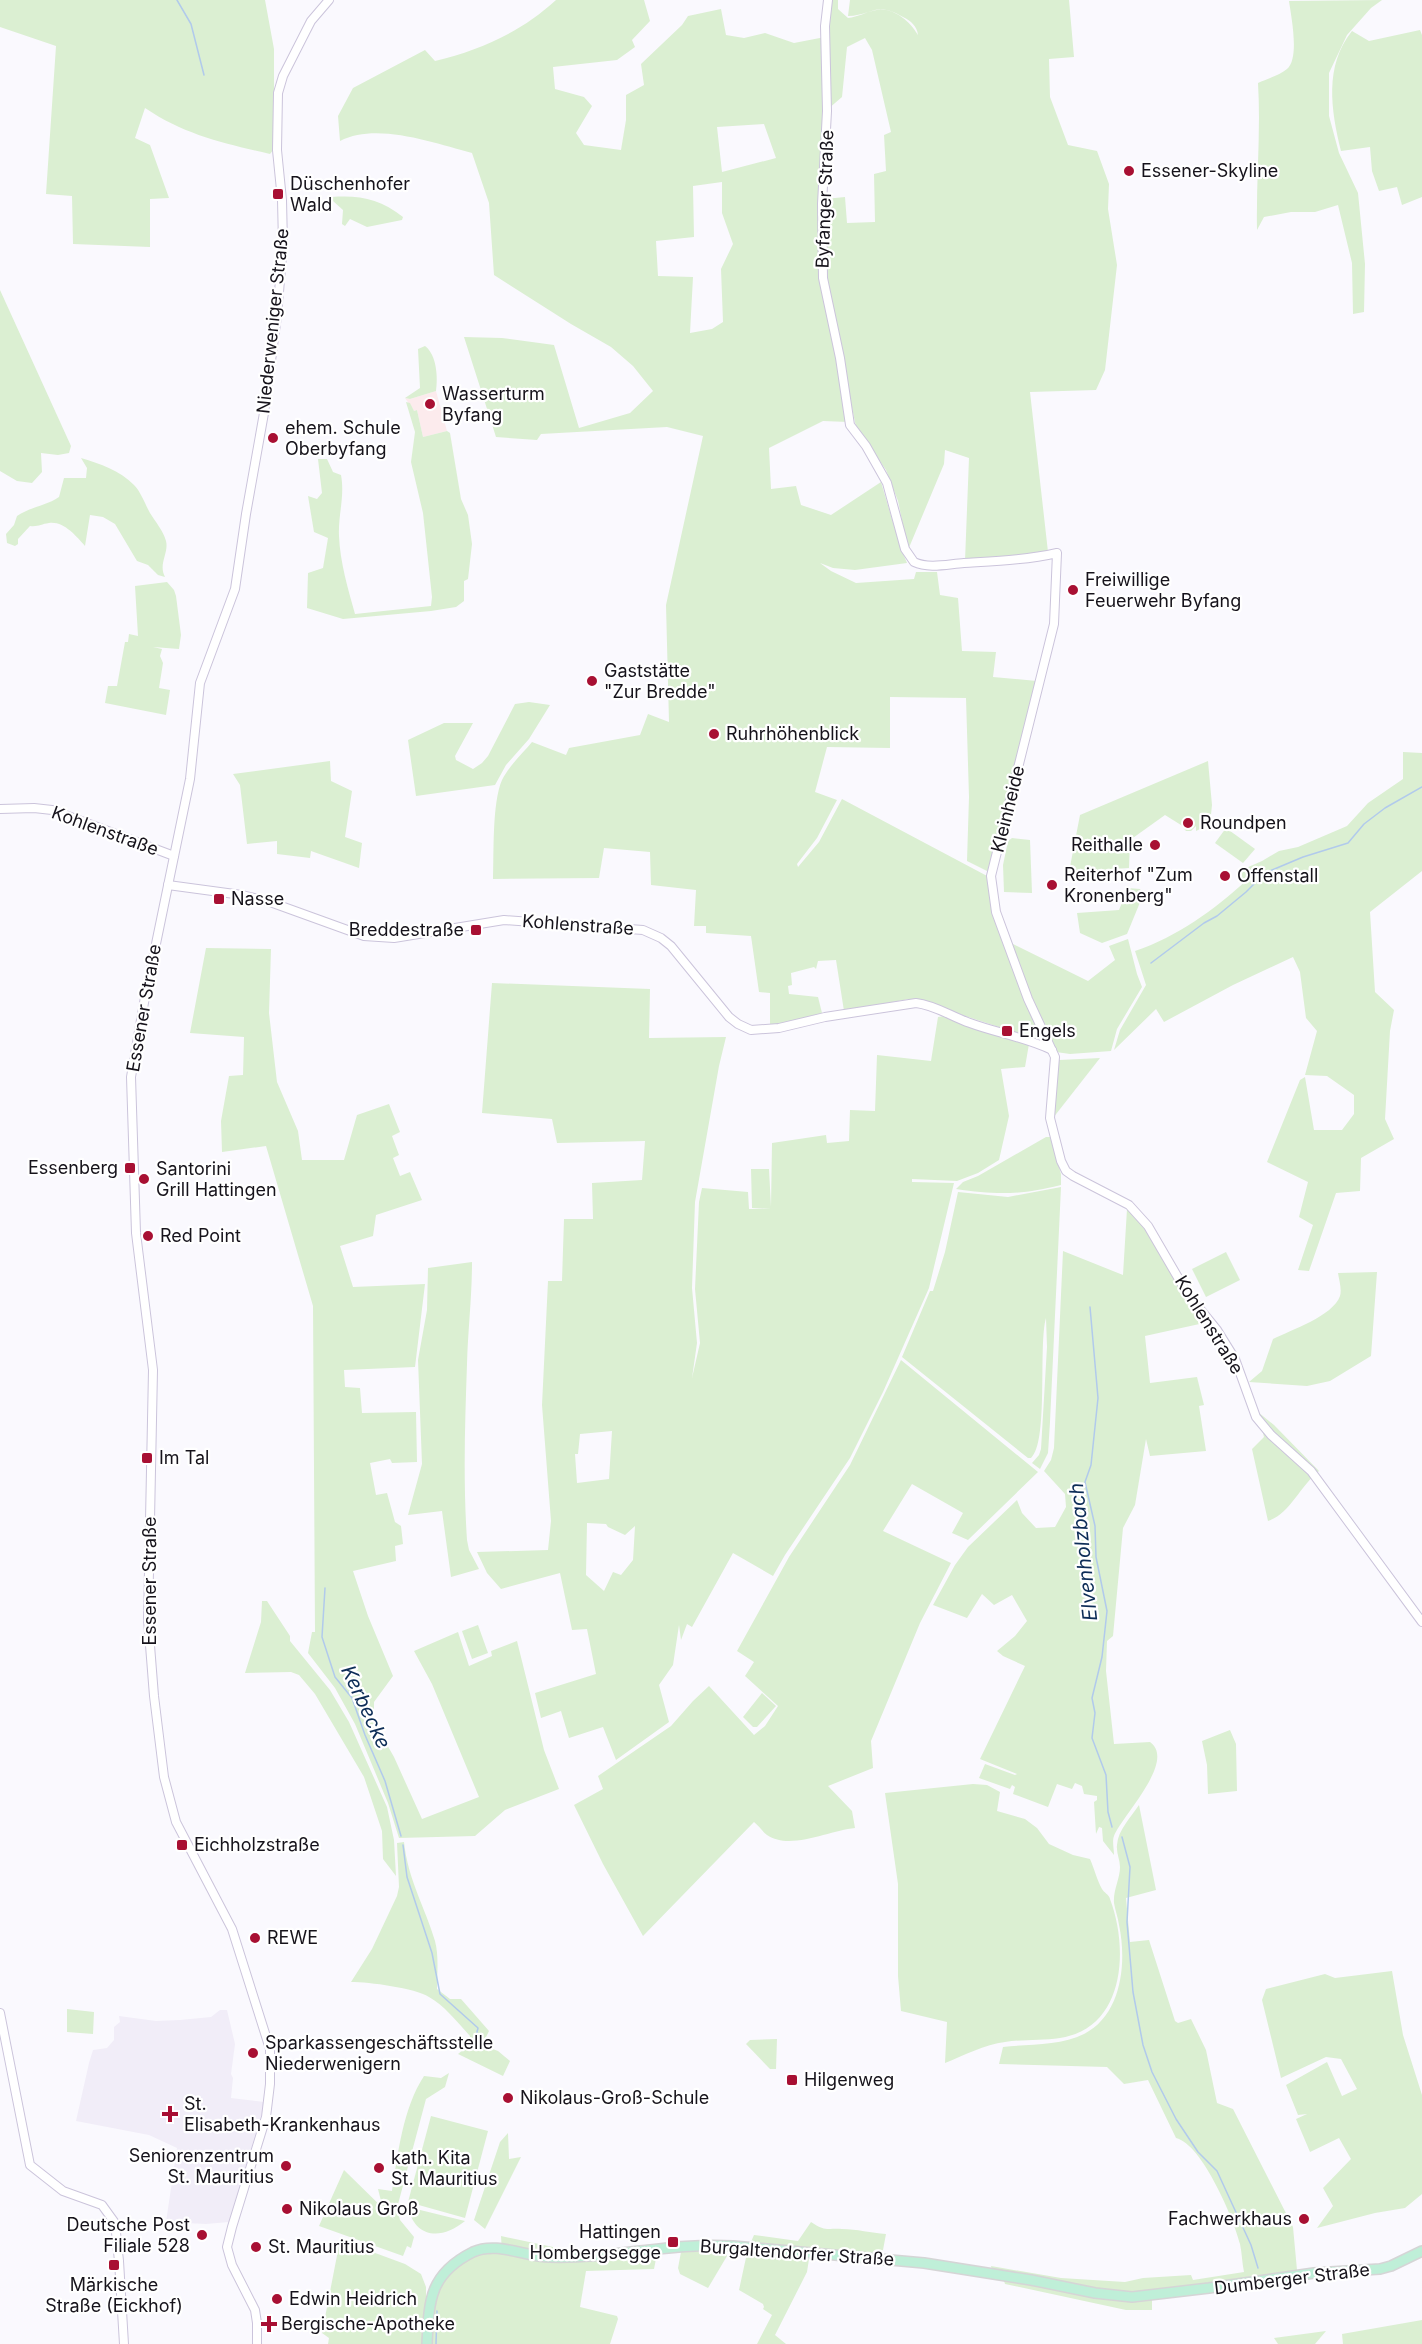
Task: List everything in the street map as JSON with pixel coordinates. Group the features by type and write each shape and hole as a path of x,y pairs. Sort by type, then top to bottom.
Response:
{"main road":[{"name":"Burgaltendorfer Straße","path":"427,2344 429,2305 435,2286 444,2275 467,2256 489,2248 550,2258 610,2255 706,2244 924,2263 1112,2296 1158,2294"},
{"name":"Dumberger Straße","path":"1158,2294 1209,2289 1314,2273 1380,2269 1399,2263 1422,2251"}],"street":[{"name":"Niederweniger Straße","path":"188,790 197,696 206,665 235,589 267,392 283,244 282,193 277,150 278,93 282,76 311,21 329,0"},
{"name":"Byfanger Straße","path":"828,0 825,26 827,111 822,261 823,278 840,358 850,425 866,446 887,483 905,549 914,562 924,566 1028,560 1057,553"},
{"name":"Kleinheide","path":"1053,1053 1028,999 996,912 991,876 1054,624 1057,553"},
{"name":"Essener Straße","path":"188,790 145,997 131,1077 136,1233 153,1370 148,1620 155,1708 164,1777 171,1804 181,1832 232,1929 270,2049 271,2082 267,2112 227,2247 231,2265 255,2310 257,2344"},
{"name":"Kohlenstraße","path":"0,809 52,810 174,856"},
{"name":"Kohlenstraße","path":"168,885 242,895 270,902 370,938 394,938 504,921 643,930 666,942 693,971 729,1017 746,1028 772,1029 825,1017 916,1003 928,1005 967,1022 1028,1039 1053,1053 1050,1118 1063,1166 1073,1176 1129,1205 1148,1226 1187,1293 1217,1330 1235,1359 1256,1418 1311,1472 1422,1622"},
{"path":"0,2013 30,2165 63,2192 98,2203 113,2219 117,2231 124,2344"}],"shaded area":[{"path":"436,391 447,431 423,437 417,410 414,411 405,398 410,399"},
{"name":"St. Elisabeth-Krankenhaus","path":"220,2010 227,2010 235,2044 231,2098 264,2102 263,2109 229,2222 206,2224 166,2222 177,2148 149,2135 76,2121 89,2063 93,2050 107,2048 114,2040 114,2027 120,2022 119,2016 156,2021 180,2020 211,2017"}],"green space":[{"path":"0,0 265,0 274,49 274,149 270,154 205,137 175,125 145,108 135,138 150,145 169,198 150,199 150,247 73,244 72,196 46,194 56,46 0,27"},
{"path":"556,0 644,0 650,21 632,40 635,47 617,60 553,67 555,89 584,97 592,106 576,133 584,145 621,150 626,120 626,95 644,85 641,64 682,25 688,16 721,9 726,35 744,38 765,33 794,43 825,37 828,0 838,0 838,9 848,18 869,12 848,16 850,0 1069,0 1074,57 1049,59 1050,97 1068,145 1097,151 1109,184 1108,209 1117,265 1105,370 1096,390 1030,392 1048,552 1009,559 965,561 969,458 945,450 944,464 908,550 898,501 886,470 856,427 848,388 848,422 823,421 769,448 771,489 796,486 801,505 831,515 881,482 907,563 855,570 833,568 820,563 856,583 914,579 916,572 937,572 940,595 958,598 962,651 996,652 993,677 1037,681 989,872 967,861 969,797 966,698 890,697 890,748 827,747 815,792 837,800 817,838 797,864 798,867 819,842 842,799 989,877 994,914 1017,981 1041,1033 1039,1038 1036,1039 962,1015 929,1002 909,999 844,1011 836,960 818,961 816,969 814,967 791,973 792,985 788,986 789,994 818,997 822,1013 770,1029 770,993 759,992 751,936 706,933 706,926 694,926 696,890 651,885 650,852 604,848 599,878 493,879 494,828 499,790 508,770 532,742 566,755 569,748 640,735 648,714 669,722 666,605 703,436 667,427 541,434 537,440 496,437 464,337 502,338 554,345 579,428 630,413 653,391 633,366 611,347 494,275 489,203 472,153 423,140 388,134 371,133 340,141 338,116 353,88 425,50 435,61 468,51 500,38 543,11","holes":["881,9 894,12 909,20 915,26 918,35 900,16 888,11 877,10","865,38 872,50 891,132 884,135 886,171 874,174 875,222 847,223 845,197 825,199 828,109 842,97 847,47","764,124 776,158 722,172 717,127","722,182 722,213 733,244 721,269 723,322 712,329 690,333 693,277 658,276 656,241 694,237 693,186"]},
{"path":"1382,0 1371,8 1347,35 1329,73 1329,116 1339,153 1358,193 1365,264 1364,312 1353,314 1352,263 1338,205 1315,212 1291,212 1264,217 1257,230 1258,83 1281,73 1291,64 1294,36 1289,1"},
{"path":"1420,30 1422,35 1422,197 1402,205 1397,187 1379,191 1372,171 1370,147 1341,151 1332,89 1337,59 1352,31 1369,41"},
{"path":"332,197 352,197 378,202 403,217 402,220 367,227 350,219 345,226 342,224 343,210 333,201"},
{"path":"0,290 71,446 69,453 58,455 41,453 42,472 32,483 17,481 0,471"},
{"path":"425,346 432,355 437,373 436,391 410,399 405,398 420,388 418,349"},
{"path":"406,402 410,403 414,411 417,410 423,437 447,431 450,433 461,499 468,515 472,544 468,579 464,581 464,601 456,607 431,611 343,619 307,608 308,573 323,568 328,538 314,532 308,496 317,499 322,493 318,459 327,459 333,472 341,475 340,546 355,614 431,606 423,513 411,462 415,432"},
{"path":"81,458 116,471 128,480 141,495 166,541 163,563 165,577 158,575 148,565 137,561 115,524 103,517 90,515 85,546 69,530 54,523 30,526 18,539 18,544 15,546 7,543 6,534 14,525 17,516 59,497 64,478 86,478 87,468"},
{"path":"167,582 176,596 181,635 179,649 153,647 162,649 160,656 163,663 159,688 170,690 166,715 105,703 108,686 117,686 125,642 128,642 129,634 138,636 135,586"},
{"path":"529,702 550,705 529,739 506,765 495,785 416,796 408,740 444,723 473,723 455,756 456,760 473,769 488,756 515,704"},
{"path":"1403,752 1422,753 1422,871 1370,912 1375,992 1394,1010 1390,1031 1385,1119 1394,1139 1361,1158 1360,1191 1336,1193 1309,1271 1298,1270 1313,1225 1299,1217 1308,1182 1267,1162 1300,1080 1305,1077 1314,1130 1342,1130 1354,1114 1354,1095 1327,1076 1305,1075 1317,1031 1306,1018 1300,972 1293,957 1233,985 1164,1022 1156,1009 1114,1050 1120,1030 1146,985 1135,951 1166,938 1194,922 1221,902 1247,880 1237,880 1237,872 1279,851 1298,847 1347,826 1368,803 1403,779"},
{"path":"330,761 331,781 352,791 345,837 362,843 359,868 311,851 310,858 277,854 277,841 247,844 240,785 233,774"},
{"path":"1208,761 1212,805 1210,824 1196,831 1196,826 1191,831 1186,831 1165,815 1130,840 1129,868 1069,872 1080,815"},
{"path":"1226,828 1255,849 1243,863 1215,843"},
{"path":"1012,838 1030,840 1032,893 1004,892 1003,865 1008,841"},
{"path":"1128,888 1140,889 1143,895 1127,934 1102,943 1080,933 1077,913 1119,910"},
{"path":"1128,939 1142,987 1117,1029 1111,1051 1070,1054 1056,1052 1011,943 1088,981 1115,960 1109,946"},
{"path":"206,948 271,949 269,1013 277,1082 298,1131 302,1160 344,1160 357,1115 389,1104 400,1132 392,1136 399,1155 393,1158 400,1176 410,1172 422,1200 376,1215 373,1236 340,1246 353,1287 425,1284 415,1367 344,1370 345,1387 360,1388 362,1413 416,1412 417,1462 392,1463 390,1459 370,1463 376,1495 387,1493 395,1522 401,1526 403,1544 395,1546 396,1561 353,1571 368,1616 393,1676 374,1702 374,1722 394,1757 422,1819 479,1797 432,1684 414,1651 458,1632 469,1666 492,1656 491,1651 517,1641 544,1750 559,1789 505,1810 475,1836 399,1838 388,1803 355,1724 335,1688 308,1653 312,1632 315,1632 313,1306 266,1146 222,1152 221,1121 229,1076 243,1075 244,1037 190,1033"},
{"path":"492,983 650,989 649,1038 726,1037 695,1202 692,1288 697,1343 692,1378 700,1343 695,1289 699,1202 702,1188 748,1192 749,1209 771,1209 752,1208 751,1169 769,1169 771,1207 772,1143 826,1135 827,1143 849,1141 850,1110 875,1111 877,1055 931,1061 938,1017 944,1016 1029,1044 1025,1067 1001,1069 1009,1116 999,1160 978,1173 957,1181 912,1179 912,1182 954,1183 929,1288 883,1392 850,1458 773,1576 733,1553 692,1627 687,1624 681,1640 679,1625 673,1665 659,1685 669,1722 616,1760 603,1727 569,1738 561,1711 541,1718 535,1693 596,1674 587,1629 572,1630 560,1573 501,1589 487,1573 477,1552 548,1550 551,1521 542,1405 548,1281 562,1281 564,1219 593,1219 592,1183 642,1180 645,1141 557,1143 552,1119 482,1113","holes":["612,1431 609,1479 577,1483 575,1454 578,1454 580,1434","587,1523 606,1524 625,1535 635,1526 633,1560 621,1575 613,1572 604,1591 586,1575"]},
{"path":"1100,1058 1053,1118 1059,1060"},
{"path":"1046,1137 1050,1137 1061,1174 1061,1185 1034,1191 1009,1193 956,1189 963,1182 978,1176"},
{"path":"1061,1187 1048,1453 1040,1469 1032,1463 1041,1449 1047,1347 1046,1318 1040,1433 1031,1458 1028,1458 902,1357 930,1291 933,1291 945,1252 958,1192 1008,1197"},
{"path":"1127,1209 1151,1237 1184,1296 1204,1323 1145,1336 1150,1383 1197,1377 1204,1405 1199,1406 1206,1451 1150,1456 1146,1439 1135,1505 1123,1528 1113,1636 1107,1641 1106,1671 1114,1744 1150,1742 1156,1751 1157,1762 1145,1789 1114,1836 1114,1855 1103,1841 1102,1828 1099,1827 1096,1834 1094,1802 1097,1796 1084,1794 1082,1786 1075,1783 1072,1789 1057,1784 1048,1807 1013,1794 1015,1787 1012,1785 1010,1789 979,1778 985,1764 1017,1774 980,1759 1025,1666 997,1651 1015,1636 1027,1621 1012,1595 994,1605 982,1594 967,1618 933,1605 955,1565 968,1547 1017,1500 1022,1513 1036,1528 1055,1527 1066,1507 1065,1494 1044,1471 1051,1460 1054,1448 1063,1251 1123,1275"},
{"path":"1226,1252 1240,1280 1206,1297 1192,1269"},
{"path":"472,1262 465,1496 467,1540 469,1550 479,1569 451,1577 442,1511 408,1515 422,1464 418,1360 427,1310 428,1268"},
{"path":"1377,1272 1371,1356 1330,1381 1307,1386 1249,1382 1262,1371 1273,1339 1320,1316 1336,1303 1341,1293 1338,1273"},
{"path":"901,1360 1038,1472 968,1540 952,1533 963,1513 912,1484 883,1531 951,1563 920,1623 871,1741 873,1768 828,1786 852,1811 855,1828 787,1841 767,1835 754,1822 643,1936 603,1864 574,1805 603,1789 598,1776 671,1726 709,1686 754,1735 765,1726 778,1706 745,1676 754,1662 737,1651 789,1557 850,1465"},
{"path":"1258,1412 1319,1471 1283,1512 1268,1521 1252,1449 1264,1437"},
{"path":"262,1601 267,1601 290,1636 290,1641 330,1690 349,1722 387,1807 394,1840 396,1876 383,1859 382,1831 364,1777 315,1694 299,1675 291,1672 245,1673 261,1622"},
{"path":"478,1625 488,1653 472,1659 462,1631"},
{"path":"762,1693 776,1706 757,1727 753,1727 743,1717"},
{"path":"1230,1730 1236,1744 1237,1791 1208,1794 1207,1765 1202,1741"},
{"path":"973,1784 987,1785 1000,1792 997,1811 1025,1819 1037,1828 1049,1844 1073,1855 1090,1859 1100,1885 1109,1897 1116,1919 1120,1962 1116,1984 1109,2003 1098,2019 1082,2031 1060,2038 997,2043 945,2063 947,2022 901,2011 898,1976 898,1884 885,1793"},
{"path":"1139,1805 1156,1890 1126,1898 1130,1942 1149,1940 1175,2021 1178,2023 1191,2019 1206,2050 1217,2103 1233,2109 1293,2227 1297,2270 1268,2277 1132,2295 992,2270 991,2266 1061,2278 1125,2282 1143,2278 1191,2275 1193,2280 1244,2272 1237,2233 1216,2184 1196,2154 1186,2143 1176,2138 1148,2080 1124,2084 1107,2067 999,2064 1003,2047 1055,2043 1075,2038 1097,2025 1107,2014 1119,1986 1122,1955 1119,1922 1114,1903 1120,1867 1117,1845 1122,1829"},
{"path":"404,1842 413,1881 435,1941 437,1989 450,1999 461,1999 489,2031 482,2045 498,2051 510,2061 503,2076 458,2054 468,2046 470,2036 446,2010 429,1997 403,1988 351,1982 372,1949 397,1896 399,1887 397,1843"},
{"path":"1392,1971 1403,2035 1422,2095 1422,2194 1405,2208 1317,2228 1333,2206 1323,2188 1351,2159 1339,2138 1310,2152 1296,2119 1307,2114 1298,2115 1286,2085 1327,2062 1342,2096 1357,2089 1341,2059 1326,2057 1281,2078 1262,2000 1266,1989 1325,1974 1335,1978"},
{"path":"67,2009 94,2012 93,2034 67,2032"},
{"path":"777,2039 776,2069 770,2069 746,2044 750,2040"},
{"path":"449,2073 445,2087 426,2099 397,2208 400,2220 414,2237 411,2248 407,2246 403,2256 319,2226 344,2170 395,2220 382,2205 378,2189 392,2191 406,2116 424,2076 441,2078"},
{"path":"431,2116 488,2131 465,2218 408,2202"},
{"path":"508,2133 509,2159 521,2157 485,2229 474,2220 500,2142"},
{"path":"408,2207 465,2221 447,2231 430,2233 423,2231 417,2225"},
{"path":"811,2222 826,2229 886,2234 883,2250 878,2254 750,2244 754,2235 798,2241"},
{"path":"501,2236 553,2247 556,2260 657,2254 654,2269 586,2271 580,2307 617,2316 610,2344 432,2344 433,2306 441,2286 468,2259 485,2252 502,2253"},
{"path":"340,2240 405,2264 421,2274 426,2287 424,2344 328,2344 329,2338 322,2333"},
{"path":"723,2251 727,2256 708,2288 680,2274 678,2268 681,2252"},
{"path":"747,2253 809,2259 807,2272 775,2335 786,2344 757,2344 772,2315 763,2309 763,2304 739,2290"},
{"path":"1002,2275 1095,2294 1152,2294 1152,2310 1126,2310 1005,2284"},
{"path":"1422,2320 1422,2344 1343,2344 1342,2334"},
{"path":"1326,2331 1315,2344 1278,2344 1274,2338"}],"waterway":[{"path":"177,0 191,24 204,75"},
{"path":"1151,963 1204,923 1217,916 1265,873 1303,857 1348,843 1364,824 1385,808 1422,787"},
{"name":"Elvenholzbach","path":"1090,1307 1098,1398 1091,1465 1085,1482 1095,1526 1096,1557 1107,1611 1102,1657 1092,1698 1095,1713 1092,1738 1106,1775 1108,1812 1112,1827"},
{"name":"Kerbecke","path":"325,1588 322,1637 335,1677 352,1698 385,1781 401,1836"},
{"name":"Elvenholzbach","path":"1122,1837 1130,1867 1127,1922 1133,1992 1143,2045 1152,2072 1176,2119 1198,2152 1217,2171 1251,2245 1258,2268"},
{"name":"Kerbecke","path":"403,1845 407,1877 432,1953 440,1994 478,2028 474,2044"},
{"name":"Kerbecke","path":"436,2344 437,2311"}],"place":[{"name":"Essener-Skyline","path":"1129,171"},
{"name":"Düschenhofer Wald","path":"278,194"},
{"name":"Wasserturm Byfang","path":"430,404"},
{"name":"ehem. Schule Oberbyfang","path":"273,438"},
{"name":"Freiwillige Feuerwehr Byfang","path":"1073,590"},
{"name":"Gaststätte \"Zur Bredde\"","path":"592,681"},
{"name":"Ruhrhöhenblick","path":"714,734"},
{"name":"Roundpen","path":"1188,823"},
{"name":"Reithalle","path":"1155,845"},
{"name":"Offenstall","path":"1225,876"},
{"name":"Reiterhof \"Zum Kronenberg\"","path":"1052,885"},
{"name":"Nasse","path":"219,899"},
{"name":"Breddestraße","path":"476,930"},
{"name":"Engels","path":"1007,1031"},
{"name":"Essenberg","path":"130,1168"},
{"name":"Santorini Grill Hattingen","path":"144,1179"},
{"name":"Red Point","path":"148,1236"},
{"name":"Im Tal","path":"147,1458"},
{"name":"Eichholzstraße","path":"182,1845"},
{"name":"REWE","path":"255,1938"},
{"name":"Sparkassengeschäftsstelle Niederwenigern","path":"253,2053"},
{"name":"Hilgenweg","path":"792,2080"},
{"name":"Nikolaus-Groß-Schule","path":"508,2098"},
{"name":"St. Elisabeth-Krankenhaus","path":"170,2114"},
{"name":"Seniorenzentrum St. Mauritius","path":"286,2166"},
{"name":"kath. Kita St. Mauritius","path":"379,2168"},
{"name":"Nikolaus Groß","path":"287,2209"},
{"name":"Fachwerkhaus","path":"1304,2219"},
{"name":"Deutsche Post Filiale 528","path":"202,2235"},
{"name":"Hattingen Hombergsegge","path":"673,2242"},
{"name":"St. Mauritius","path":"256,2247"},
{"name":"Märkische Straße (Eickhof)","path":"114,2265"},
{"name":"Edwin Heidrich","path":"277,2299"},
{"name":"Bergische-Apotheke","path":"269,2324"}]}
